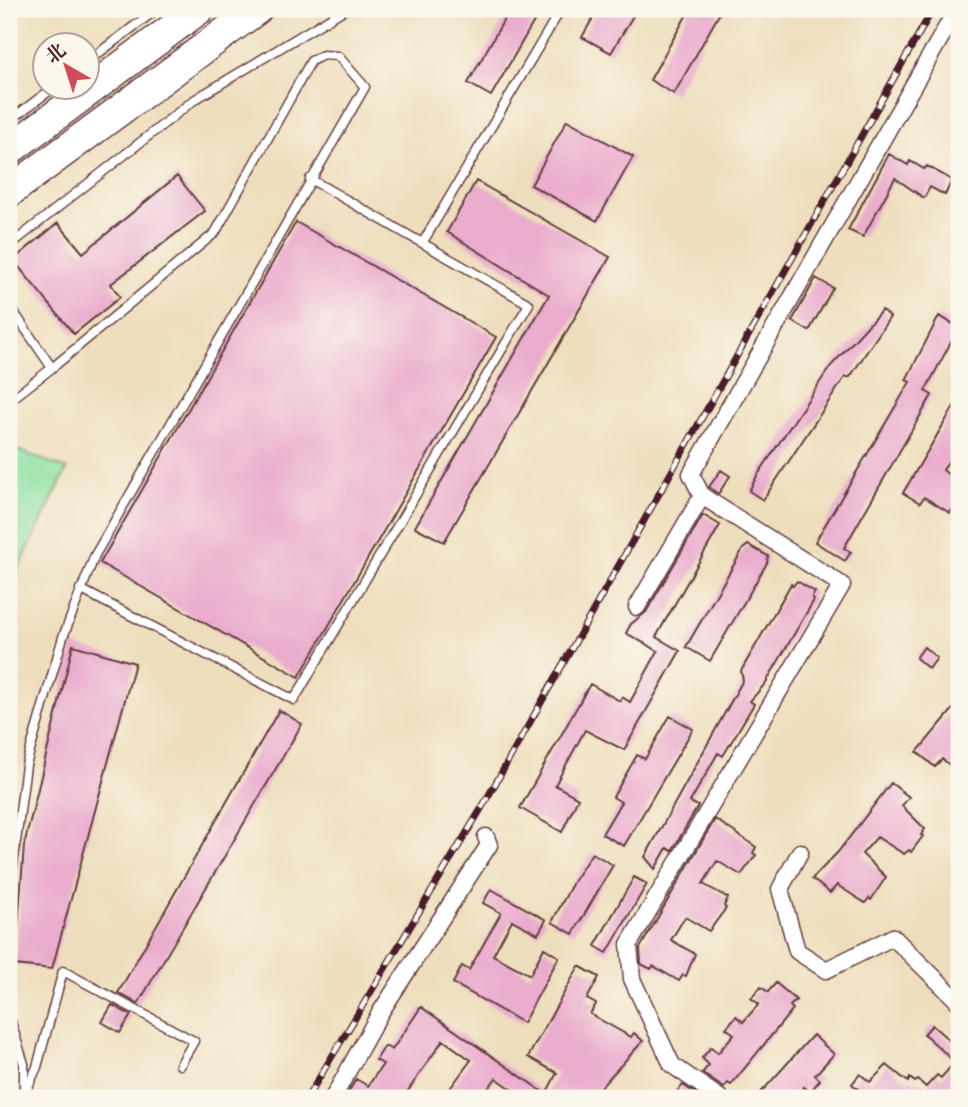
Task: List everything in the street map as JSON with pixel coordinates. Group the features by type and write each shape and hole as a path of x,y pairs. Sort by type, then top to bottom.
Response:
{"highway":[{"path":"9,150 198,9"},
{"path":"9,192 257,9"}],"street":[{"path":"720,1098 672,1065 632,979 629,944 842,584 702,496 691,474 957,9"},
{"path":"637,607 702,496"},
{"path":"332,1098 380,1013 489,845 486,837"},
{"path":"800,852 780,889 797,951 826,970 893,937 959,1002"}],"lane":[{"path":"102,50 157,9"},
{"path":"9,246 194,100 345,9"},
{"path":"423,242 561,9"},
{"path":"9,401 215,233 311,61 323,55 338,56 365,87 95,555 80,589 26,765 9,895"},
{"path":"9,121 34,102"},
{"path":"80,589 294,700 529,304 310,179"},
{"path":"9,305 52,368"},
{"path":"9,324 17,317"},
{"path":"25,1095 37,1067 63,971 194,1041 180,1065"},
{"path":"9,1016 24,1064 25,1095"}],"green space":[{"path":"9,447 67,469 9,588"}],"building":[{"path":"510,9 541,9 491,96 468,83"},
{"path":"598,9 637,9 611,53 582,37"},
{"path":"690,9 722,9 674,94 650,80"},
{"path":"567,120 633,157 597,221 531,185"},
{"path":"889,154 908,165 910,161 924,169 927,166 952,180 945,195 930,187 924,198 895,178 863,237 848,230"},
{"path":"177,176 205,211 111,284 120,297 74,334 13,260 58,223 83,253"},
{"path":"476,181 610,257 444,542 415,527 549,295 447,232"},
{"path":"296,222 496,337 299,677 100,563"},
{"path":"816,278 833,288 809,331 792,321"},
{"path":"882,310 890,317 850,377 845,377 763,500 749,491 830,367"},
{"path":"939,316 959,327 925,391 932,395 844,548 851,552 845,561 815,542 910,382 906,380"},
{"path":"959,398 959,444 943,470 959,483 959,510 954,507 950,513 924,497 920,503 903,493"},
{"path":"721,470 730,476 718,494 709,487"},
{"path":"703,515 720,525 656,637 680,651 624,750 585,730 555,785 578,798 562,832 520,808 590,684 620,701 622,697 630,702 658,651 626,633 631,624 646,612"},
{"path":"748,545 768,556 767,563 710,661 686,647 743,549"},
{"path":"797,581 815,592 812,597 814,600 765,684 750,701 754,704 723,756 718,753 690,802 698,806 672,851 667,848 655,869 645,857 743,680 741,671 791,584 793,586"},
{"path":"73,645 135,663 52,969 15,965 24,846"},
{"path":"924,647 937,658 929,669 916,658"},
{"path":"959,702 959,772 942,759 935,767 917,752"},
{"path":"279,710 302,724 138,1004 118,993"},
{"path":"670,716 693,729 624,846 602,834 621,802 613,797 637,755 645,759"},
{"path":"891,783 909,797 902,806 925,829 921,835 923,836 911,852 909,850 904,854 877,837 862,854 886,877 871,900 869,898 865,903 837,885 830,893 812,879 838,852"},
{"path":"715,819 756,847 753,853 756,855 741,875 717,861 703,884 728,898 724,906 726,908 709,931 685,917 671,940 695,954 686,976 683,975 679,981 653,966 651,969 641,964 640,948"},
{"path":"592,853 613,865 573,934 552,922"},
{"path":"634,877 647,884 607,953 595,946"},
{"path":"491,889 546,920 538,934 512,920 493,955 530,975 544,948 559,957 523,1023 453,983 462,966 469,970 501,913 483,903"},
{"path":"579,966 599,977 587,999 596,1004 590,1014 631,1037 634,1033 643,1041 591,1098 525,1098 496,1078 481,1098 443,1098 471,1060 443,1040 403,1098 361,1098 349,1091 356,1079 368,1086 383,1064 376,1060 385,1046 392,1050 421,1007 546,1094 557,1073 528,1057"},
{"path":"776,983 796,1000 790,1006 793,1009 731,1085 728,1083 724,1088 702,1073 709,1065 702,1058 711,1047 718,1053 734,1034 726,1028 736,1016 743,1022 759,1004 751,998 761,987 768,992"},
{"path":"112,1005 131,1015 120,1033 102,1022"},
{"path":"932,1025 959,1049 959,1088 950,1098 868,1098 852,1084 860,1074 870,1082 887,1065 908,1082 910,1078 915,1082 918,1080 926,1087 937,1075 941,1078 955,1062 924,1034"},
{"path":"813,1035 834,1054 815,1075 820,1080 810,1092 804,1087 794,1098 756,1098"},
{"path":"683,1085 702,1098 671,1098"}],"railway":[{"path":"307,1098 481,809 933,9"}]}
